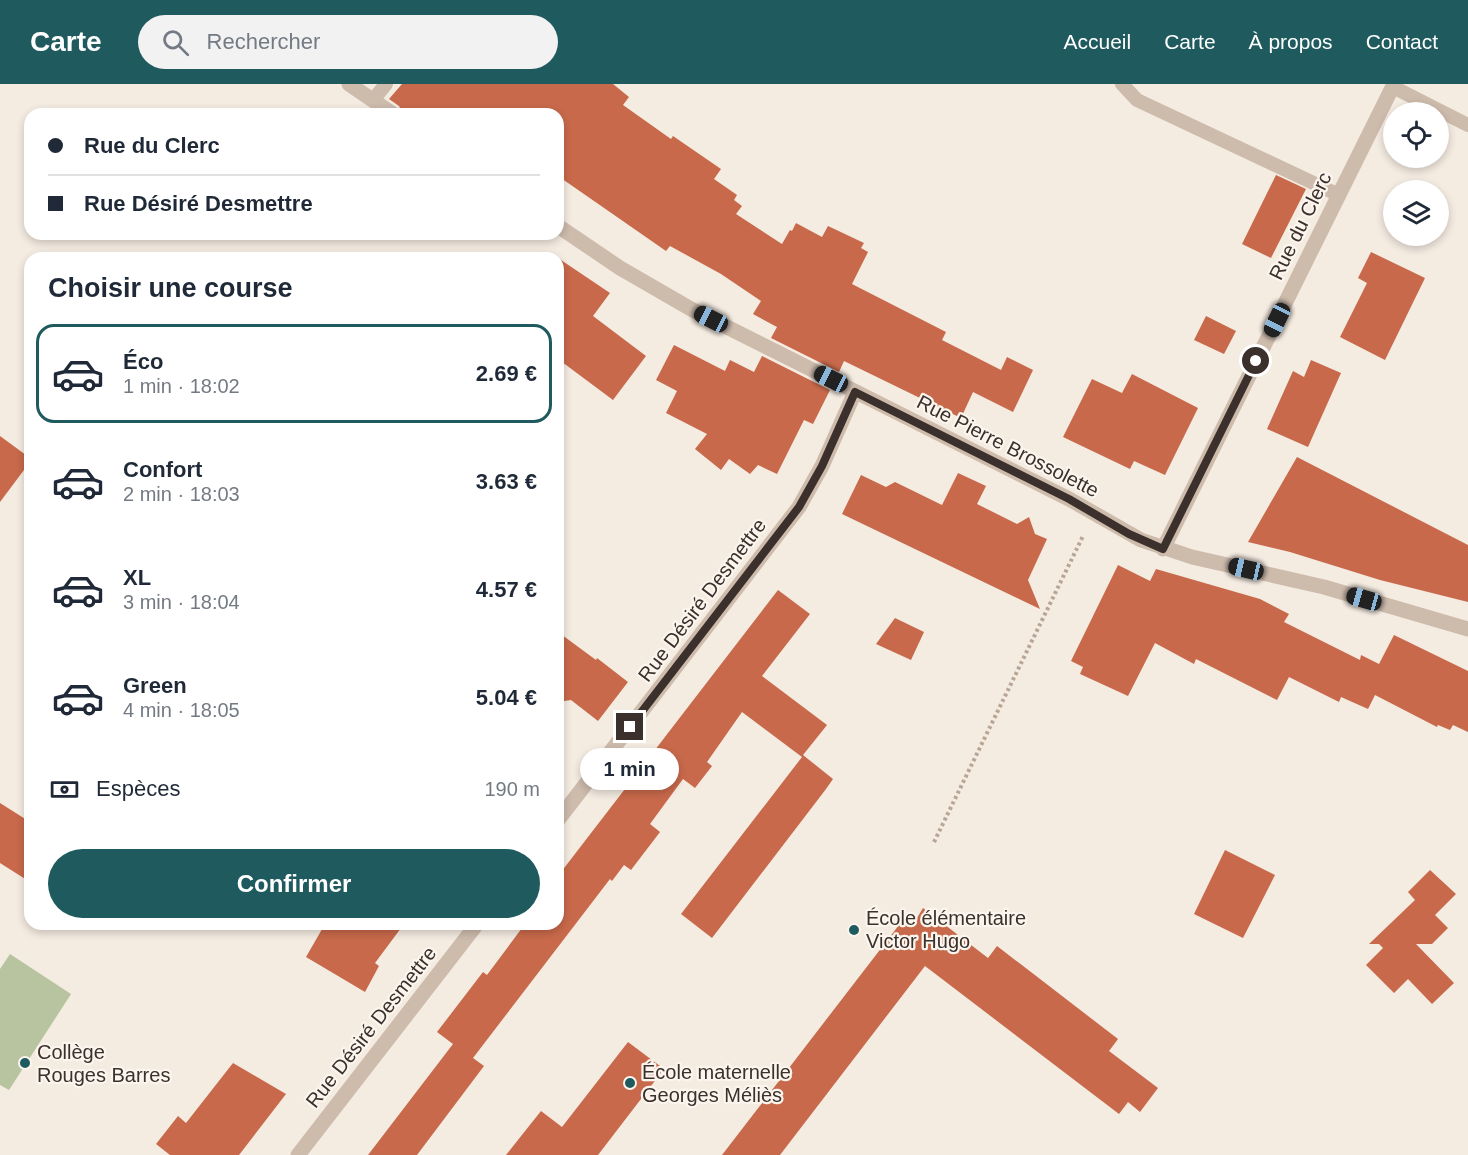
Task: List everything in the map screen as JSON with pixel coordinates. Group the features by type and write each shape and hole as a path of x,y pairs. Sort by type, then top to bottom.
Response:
{"street":[{"path":"349,84 384,108"},
{"name":"Rue du Clerc","path":"1163,549 1394,85"},
{"name":"Rue Pierre Brossolette","path":"564,230 620,268 682,304 1069,499 1129,534 1163,549 1324,587 1468,629"},
{"name":"Rue Désiré Desmettre","path":"564,812 799,507 822,466 855,392"},
{"name":"Rue Désiré Desmettre","path":"298,1155 472,930"}],"lane":[{"path":"373,100 386,84"},
{"path":"1122,84 1137,100 1339,195"},
{"path":"1394,85 1468,124"}],"path":[{"path":"934,842 1094,513"}],"green space":[{"path":"10,954 71,994 9,1090 0,1085 0,969"}],"building":[{"path":"402,84 613,84 629,97 623,105 671,139 673,136 721,169 714,179 737,195 734,200 742,206 736,214 782,244 796,223 822,237 828,226 864,243 861,248 868,252 852,284 946,332 942,340 1001,370 1007,357 1033,370 1013,412 973,392 961,418 844,361 839,372 771,338 777,327 753,314 761,301 721,274 670,246 666,251 564,180 564,108 400,108 389,99"},
{"path":"1276,175 1306,189 1271,258 1242,244"},
{"path":"1371,252 1425,278 1385,360 1340,337 1367,283 1358,278"},
{"path":"564,262 610,293 593,316 646,356 613,400 564,363"},
{"path":"1206,316 1236,331 1224,354 1194,340"},
{"path":"674,345 725,371 730,360 754,372 762,356 830,390 813,424 804,420 777,474 758,465 750,474 729,459 721,470 695,449 707,434 666,413 677,391 656,380"},
{"path":"1311,360 1341,373 1308,447 1267,429 1293,371 1304,377"},
{"path":"1132,374 1198,408 1165,475 1134,461 1130,469 1063,437 1092,379 1122,393"},
{"path":"0,436 24,454 24,470 0,502"},
{"path":"1297,457 1468,545 1468,602 1380,580 1290,552 1248,542"},
{"path":"958,473 986,486 977,504 1017,524 1029,517 1035,534 1047,539 1028,580 1040,609 842,514 861,475 886,487 895,482 942,505"},
{"path":"1118,565 1150,581 1156,569 1260,599 1289,614 1284,622 1360,660 1361,655 1379,664 1394,635 1468,671 1468,732 1453,725 1450,730 1438,725 1437,727 1375,695 1368,709 1341,697 1339,702 1289,677 1277,700 1196,659 1194,664 1155,643 1128,696 1080,674 1083,667 1071,661"},
{"path":"778,590 810,614 762,676 827,725 803,755 833,779 712,938 681,914 802,757 742,712 707,762 712,766 695,788 683,779 650,824 660,832 631,870 624,865 612,881 610,879 473,1058 484,1066 417,1155 368,1155 453,1044 437,1032 483,972 487,975 521,930 564,930 564,868"},
{"path":"895,618 924,632 911,660 876,644"},
{"path":"564,636 628,682 598,721 571,700 564,701"},
{"path":"0,803 24,818 24,878 0,863"},
{"path":"1225,850 1275,875 1243,938 1194,914"},
{"path":"1430,870 1456,894 1435,915 1448,928 1432,944 1416,944 1454,983 1432,1004 1408,979 1394,993 1366,965 1383,948 1379,944 1369,944 1415,900 1408,892"},
{"path":"923,908 988,958 997,946 1118,1039 1109,1051 1158,1088 1140,1112 1128,1102 1119,1114 925,966 780,1155 722,1155 909,912 917,918"},
{"path":"322,930 400,930 375,963 379,966 365,992 306,957"},
{"path":"628,1042 664,1069 598,1155 506,1155 541,1111 562,1127"},
{"path":"233,1063 286,1094 239,1155 170,1155 156,1144 178,1116 186,1123"}],"place":[{"name":"École élémentaire Victor Hugo","path":"854,930"},
{"name":"Collège Rouges Barres","path":"25,1063"},
{"name":"École maternelle Georges Méliès","path":"630,1083"}],"route":[{"path":"630,727 799,507 822,466 855,392 1069,499 1129,534 1163,549 1256,361"}]}
